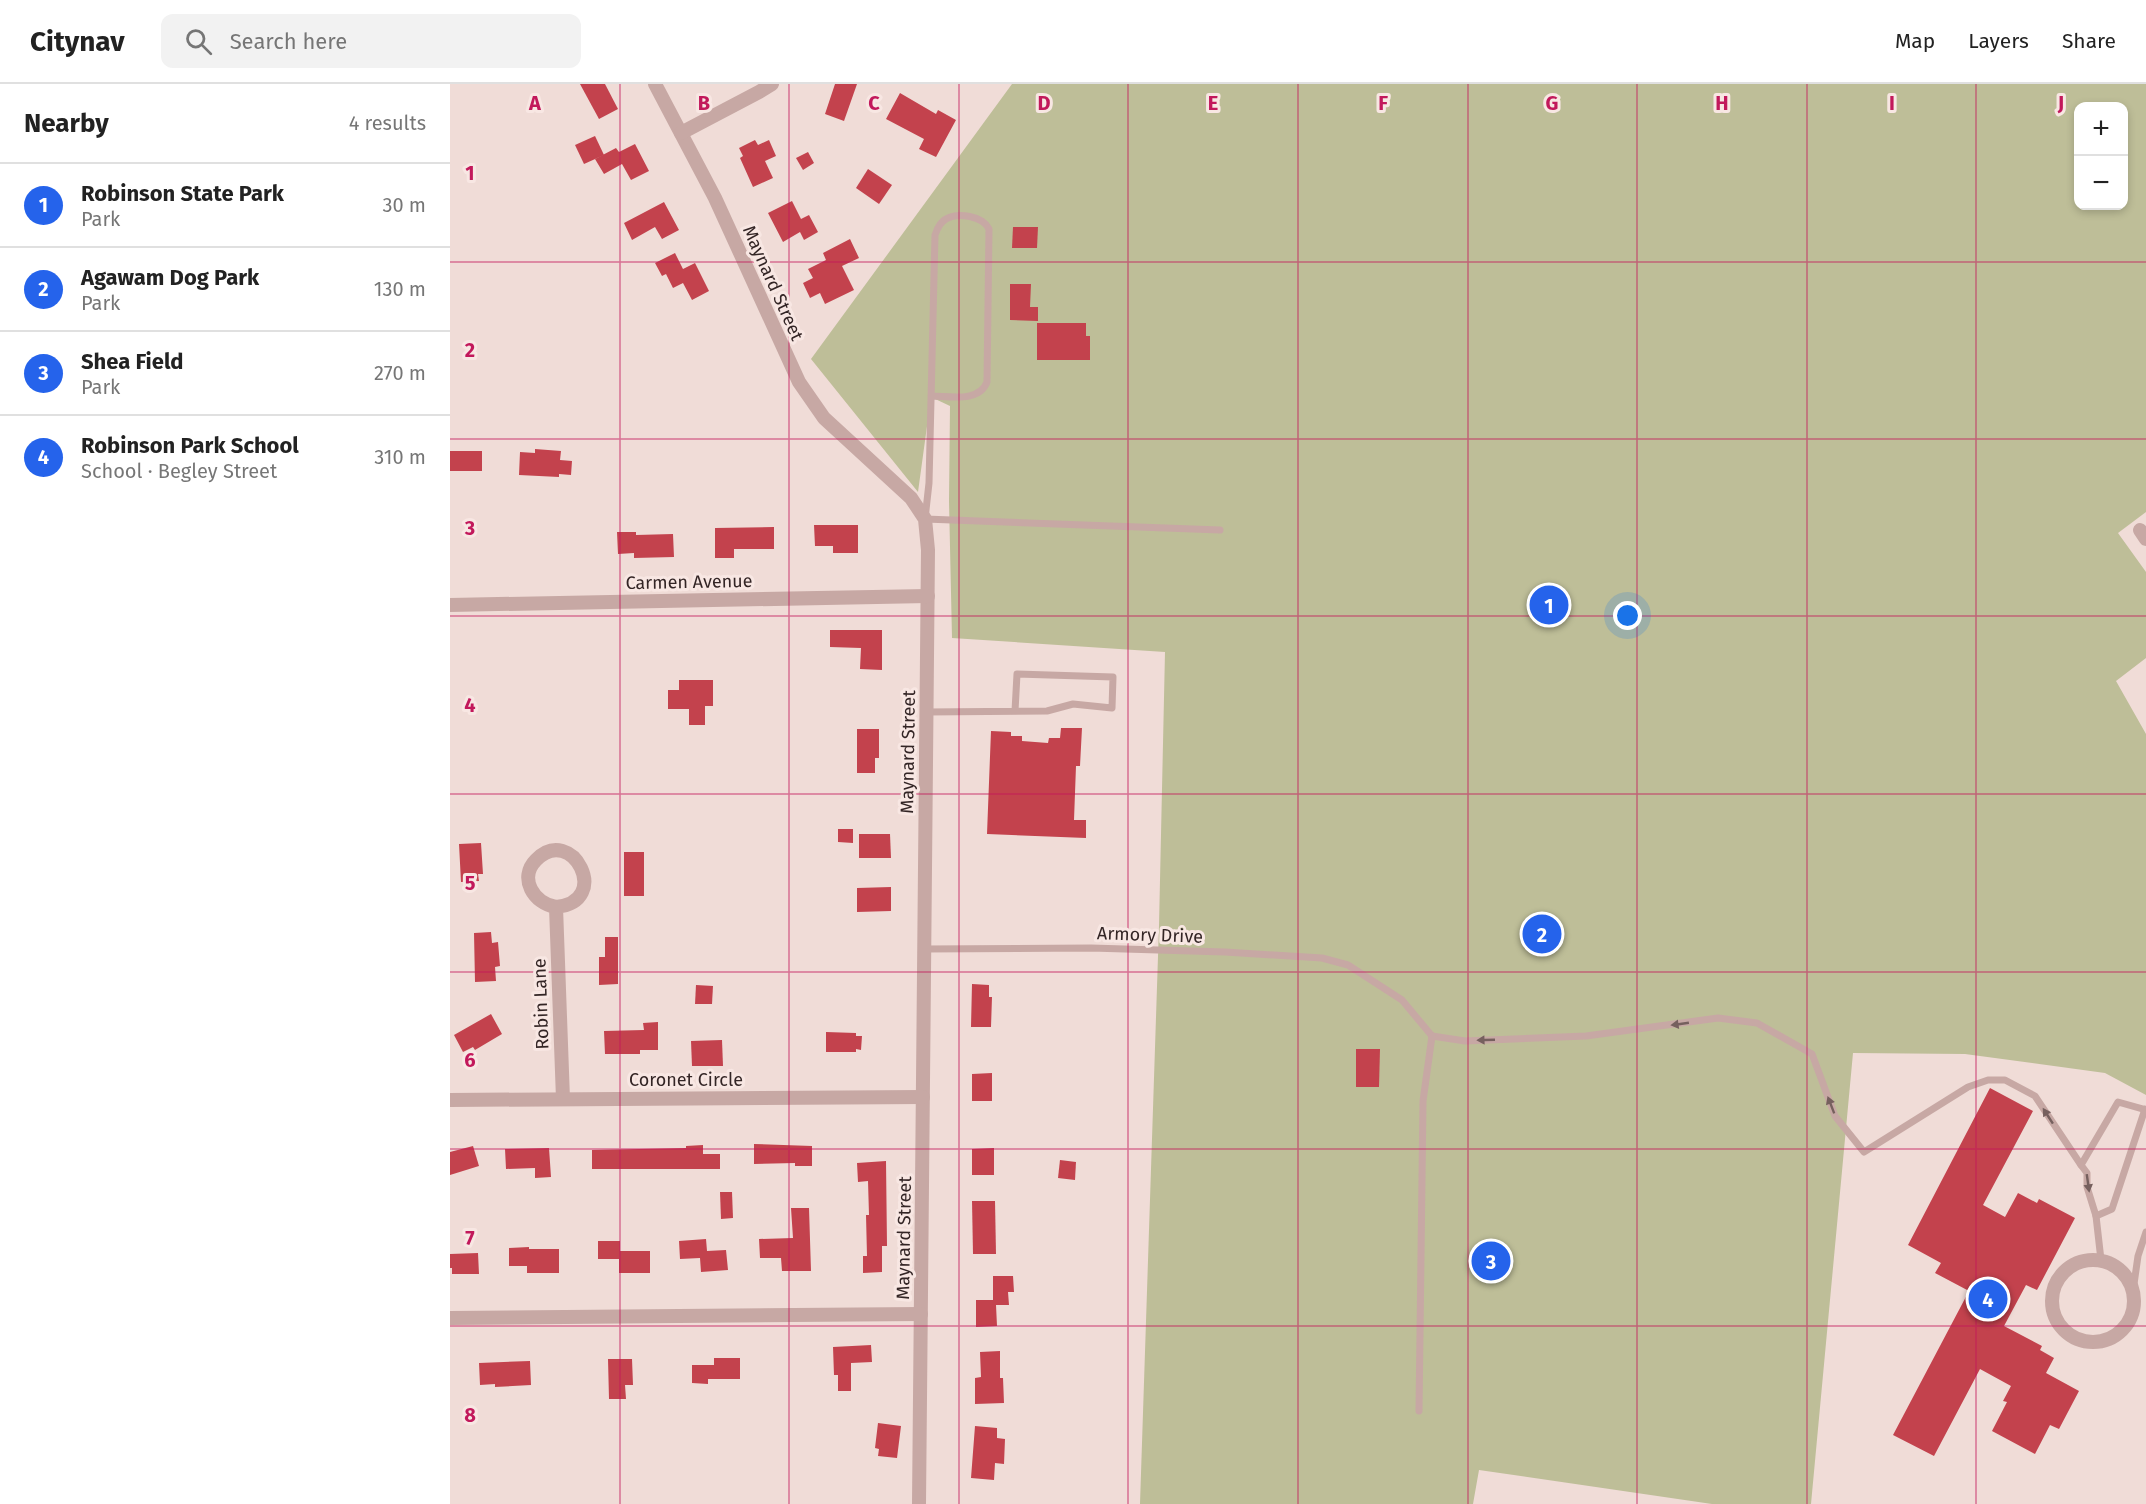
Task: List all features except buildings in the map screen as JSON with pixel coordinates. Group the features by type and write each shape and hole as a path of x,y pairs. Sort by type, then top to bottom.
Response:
{"street":[{"name":"Maynard Street","path":"655,84 715,198 799,382 824,418 910,498 925,519 928,541 928,596 919,1504"},
{"path":"681,133 772,84"},
{"name":"Carmen Avenue","path":"450,605 928,596"},
{"path":"556,851 564,852 576,859 581,865 585,879 581,894 576,899 556,907 536,899 528,879 532,865 537,859 556,851"},
{"name":"Robin Lane","path":"556,907 563,1099"},
{"name":"Coronet Circle","path":"450,1100 923,1096"},
{"path":"2101,1260 2120,1269 2126,1275 2140,1309 2124,1329 2110,1339 2102,1342 2085,1342 2070,1335 2059,1323 2052,1308 2053,1291 2060,1276 2066,1270 2080,1262 2101,1260"},
{"path":"450,1318 921,1314"}],"lane":[{"path":"931,396 974,396 984,389 987,382 989,229 980,219 953,216 944,219 935,235 931,396 929,483 925,519 1220,530"},
{"path":"927,712 1047,711 1073,704 1112,708 1113,677 1017,674 1015,711"},
{"name":"Armory Drive","path":"924,949 1091,948 1322,958 1348,965 1402,1000 1432,1036"},
{"path":"1419,1411 1422,1101 1432,1036 1465,1041 1586,1036 1718,1018 1757,1023 1812,1054 1835,1116 1864,1152 1968,1087 1988,1080 2005,1080 2035,1096 2087,1173 2087,1187 2096,1216 2101,1260"},
{"path":"2081,1165 2118,1102 2145,1110 2112,1209 2096,1216"},
{"path":"2133,1290 2138,1256 2146,1232"}],"green space":[{"path":"1012,84 2146,84 2146,512 2118,533 2146,572 2146,658 2116,681 2146,734 2146,1095 2105,1073 1965,1054 1853,1053 1811,1504 1712,1504 1479,1470 1473,1504 1140,1504 1159,926 1165,652 952,638 949,501 950,406 931,397 918,492 811,359"}],"place":[{"name":"Robinson State Park","path":"1549,605"},
{"name":"Agawam Dog Park","path":"1542,934"},
{"name":"Shea Field","path":"1491,1261"},
{"name":"Robinson Park School","path":"1988,1299"}]}
